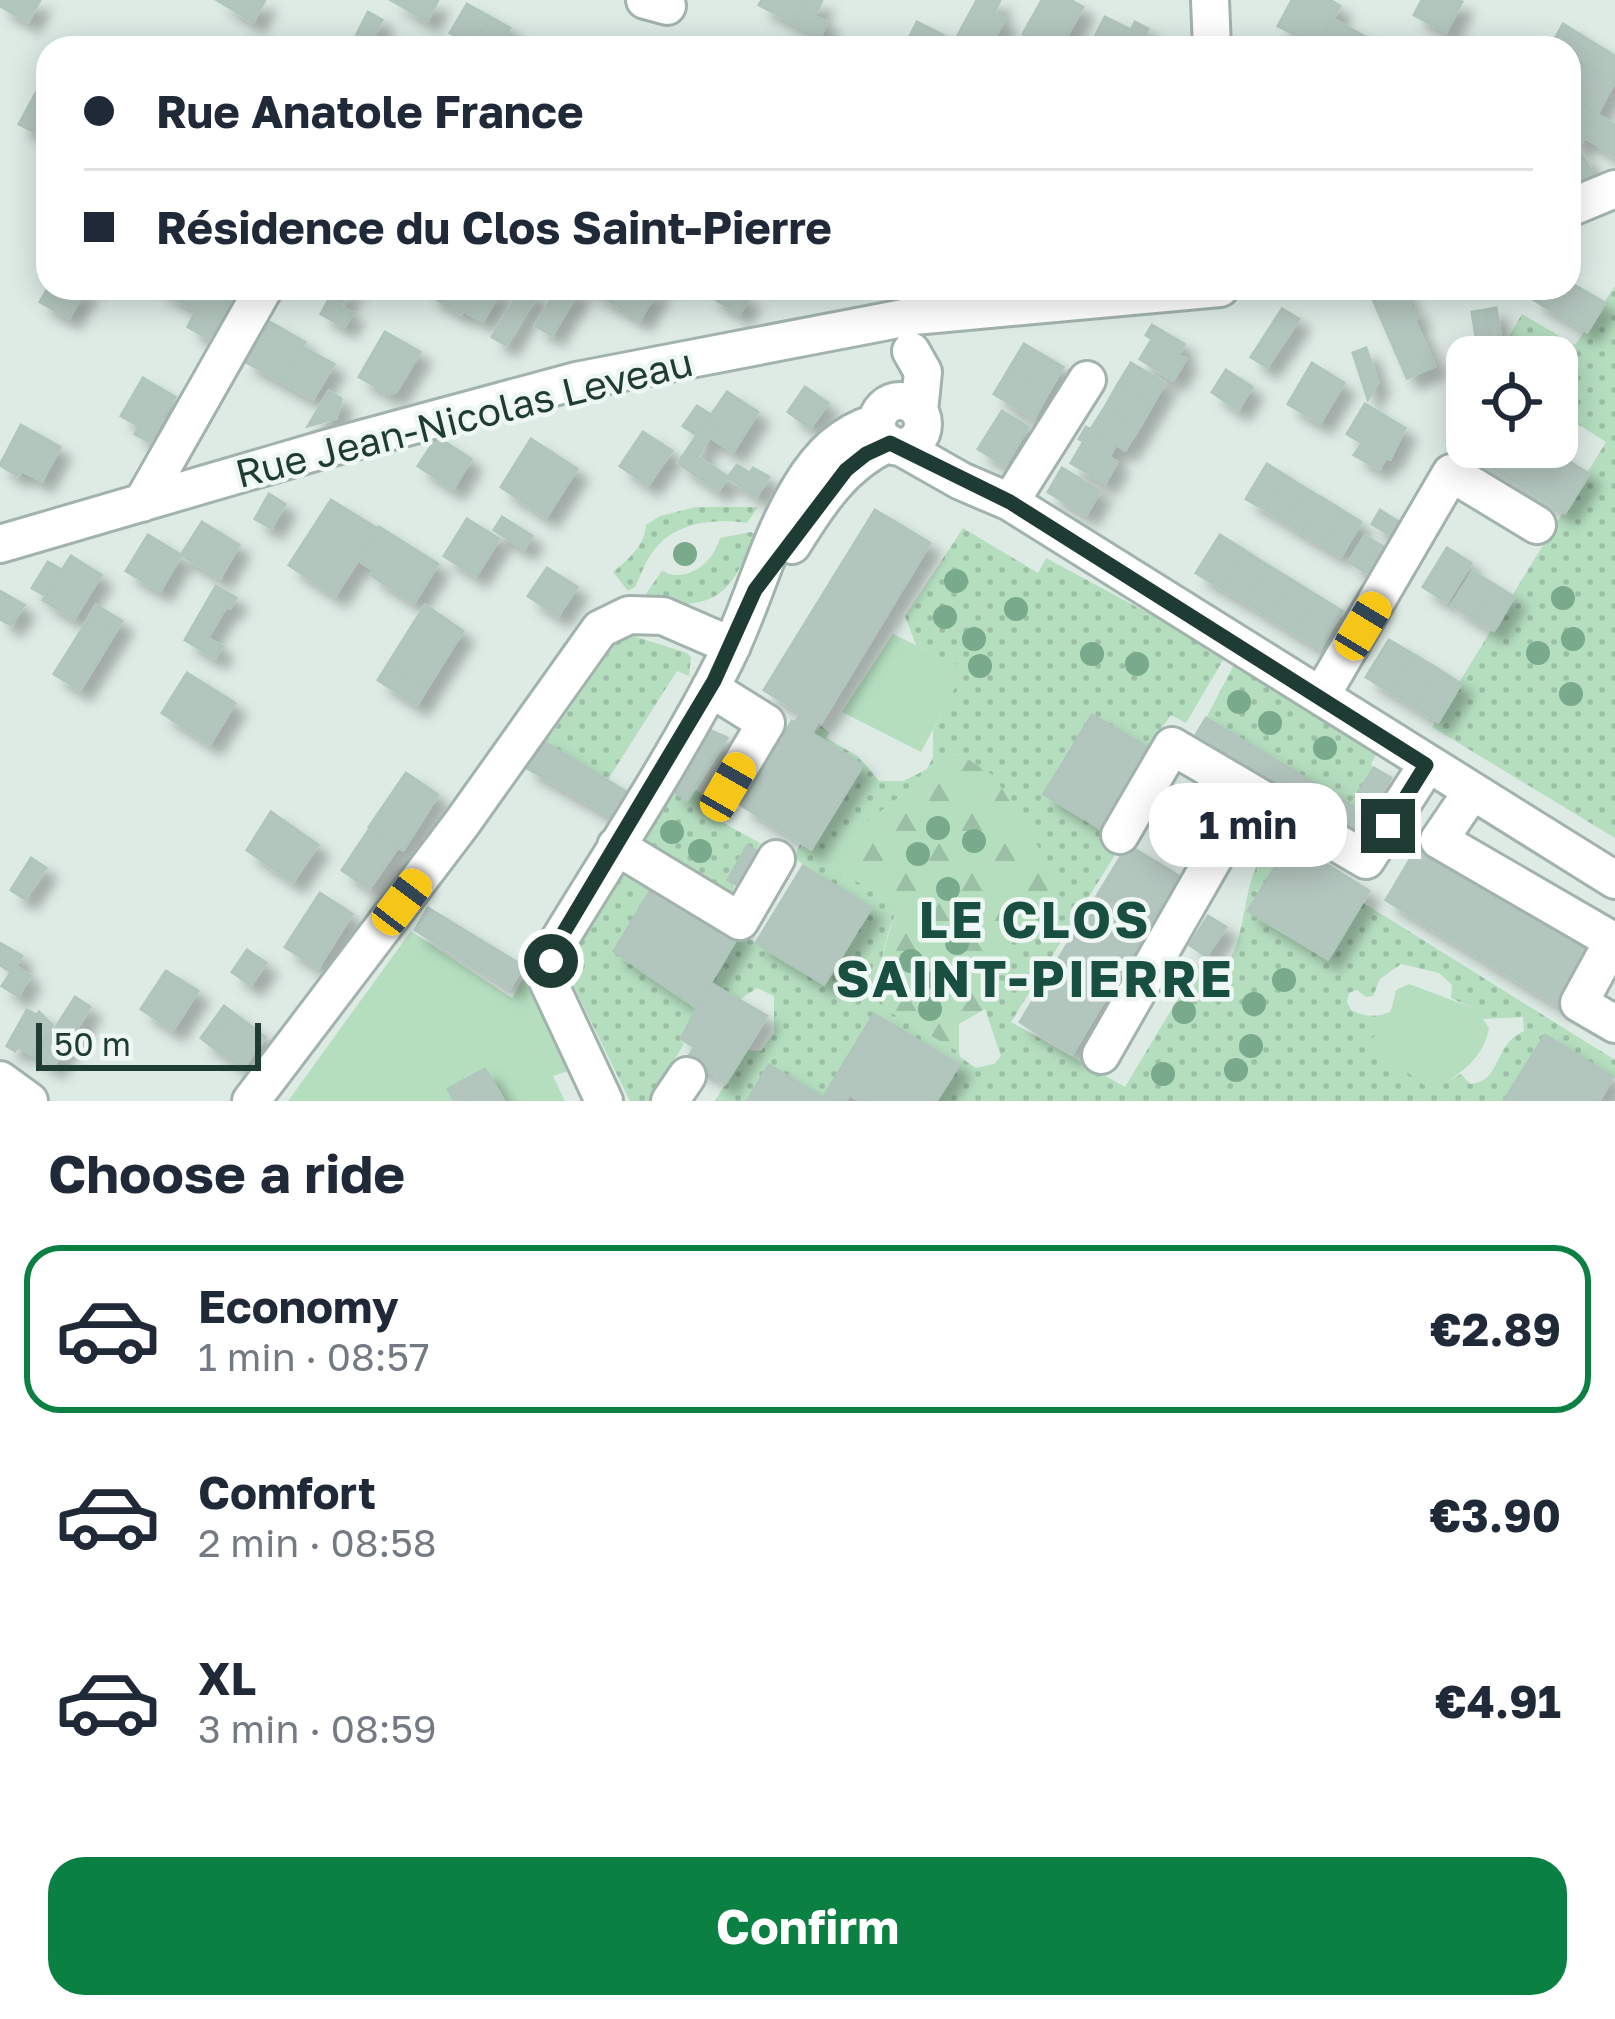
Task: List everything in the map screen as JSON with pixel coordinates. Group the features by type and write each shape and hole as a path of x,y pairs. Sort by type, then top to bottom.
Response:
{"street":[{"path":"1210,0 1212,36"},
{"path":"1581,203 1615,189"},
{"path":"142,503 257,300"},
{"name":"Rue Jean-Nicolas Leveau","path":"0,544 576,381 913,334 1071,300"},
{"path":"900,424 897,371 913,334"},
{"path":"997,497 1087,380"},
{"path":"604,1101 546,977 555,947 710,688 732,646 773,538 814,467 844,436 900,424 997,497 1615,880"},
{"path":"1321,696 1451,473 1537,524"},
{"path":"251,1101 461,823 600,628 629,615 663,616 732,646"},
{"path":"710,688 766,723 728,787"},
{"path":"1120,835 1172,746 1366,860 1426,765"},
{"path":"1101,1054 1251,793"},
{"path":"1471,793 1439,840 1614,942 1579,1004 1615,1024"},
{"path":"616,846 740,921 776,859"},
{"path":"0,1080 29,1101"}],"green space":[{"path":"1615,286 1615,838 1432,727 1606,442 1578,424 1578,341"},
{"path":"1522,314 1560,336 1509,336"},
{"path":"696,507 758,507 747,523 708,522 671,535 652,553 635,587 628,591 613,572 639,545 646,525 660,516"},
{"path":"963,528 1038,573 1046,558 1226,655 1186,723 1171,715 1158,733 1170,742 1162,756 1092,715 1045,794 1123,842 1011,1022 1125,1087 1203,957 1207,1003 1234,951 1259,861 1280,838 1291,842 1249,910 1362,902 1615,1060 1615,1078 1545,1035 1504,1101 936,1101 959,1063 874,1014 823,1098 769,1065 747,1101 715,1101 746,1050 761,1051 774,1033 774,996 757,988 739,1000 710,983 740,933 824,984 870,909 794,858 800,844 812,851 861,772 862,764 813,734 821,726 829,732 826,738 859,757 879,781 904,781 927,769 933,757 933,730 964,669 916,645 905,616","holes":["960,754 1058,880 1009,946 985,1009 1001,1056 994,1064 976,1068 959,1052 884,1008 883,953 902,901 815,863","1401,964 1439,973 1452,985 1451,998 1475,1009 1483,1019 1523,1017 1524,1031 1507,1044 1488,1077 1470,1084 1461,1074 1436,1088 1368,1041 1378,1035 1392,1011 1376,1016 1351,1010 1349,993 1357,990 1373,996 1380,979"]},
{"path":"756,535 741,565 720,593 696,603 638,605 662,571 689,573 705,563 720,538"},
{"path":"893,634 965,669 921,752 842,712"},
{"path":"634,636 687,653 691,657 689,676 677,671 607,781 545,743 613,647"},
{"path":"1236,661 1378,751 1371,764 1374,768 1355,797 1371,808 1367,815 1206,718"},
{"path":"960,754 994,776 1059,880 1009,946 985,1009 959,1024 959,1052 883,1008 884,953 901,901 814,863"},
{"path":"694,789 708,798 711,816 760,843 756,851 747,847 732,892 725,893 635,851 673,791 687,799"},
{"path":"626,864 657,880 614,951 695,1007 704,1001 649,1101 630,1101 570,979 573,949"},
{"path":"411,931 512,998 525,975 540,979 577,1068 553,1076 565,1101 288,1101"},
{"path":"1409,984 1476,1009 1489,1028 1470,1064 1437,1088 1424,1085 1367,1042 1387,1019 1396,990"}],"building":[{"path":"0,0 40,0 28,22 0,6"},
{"path":"217,0 265,0 253,22"},
{"path":"391,0 438,0 427,21"},
{"path":"762,0 806,0 795,24 759,5"},
{"path":"806,0 822,0 815,16 827,22 820,36 795,24"},
{"path":"977,0 1000,0 994,13 1005,19 996,36 958,36"},
{"path":"1042,0 1070,0 1083,7 1067,36 1023,34"},
{"path":"1292,0 1330,0 1340,6 1324,36 1298,36 1278,26"},
{"path":"1422,0 1462,2 1446,32 1414,15"},
{"path":"467,4 490,17 479,36 450,33"},
{"path":"368,12 382,20 373,36 356,36"},
{"path":"490,17 510,28 505,36 479,36"},
{"path":"1105,17 1131,30 1135,22 1148,29 1144,36 1095,36"},
{"path":"1333,19 1363,36 1324,36"},
{"path":"917,22 943,35 942,36 910,36"},
{"path":"1563,24 1615,56 1615,81 1581,63 1581,36 1556,36"},
{"path":"1583,64 1615,81 1597,114 1581,103"},
{"path":"36,93 36,133 19,124"},
{"path":"1581,103 1597,114 1590,127 1581,121"},
{"path":"1597,114 1615,125 1615,157 1585,137 1581,143 1581,121 1590,127"},
{"path":"1581,153 1594,176 1581,182"},
{"path":"1581,289 1605,303 1587,332 1534,300 1581,300"},
{"path":"41,300 79,300 69,318"},
{"path":"178,300 230,300 209,339 188,327 196,310"},
{"path":"329,300 343,300 340,306 353,313 344,327 321,314"},
{"path":"438,300 469,300 461,314"},
{"path":"473,300 495,300 483,321 466,312"},
{"path":"515,300 534,300 506,345 492,337"},
{"path":"551,300 573,300 552,335 535,326"},
{"path":"608,300 651,300 640,320"},
{"path":"716,300 748,300 739,314"},
{"path":"1373,300 1407,300 1412,312 1416,310 1419,317 1414,319 1435,366 1407,378"},
{"path":"1496,308 1500,336 1490,336 1485,310"},
{"path":"1282,309 1299,319 1267,367 1251,357"},
{"path":"1485,310 1490,336 1476,336 1472,312"},
{"path":"268,321 305,342 282,382 244,361"},
{"path":"1152,325 1184,344 1178,355 1186,359 1173,380 1140,359 1152,339 1146,335"},
{"path":"385,332 420,352 396,392 389,394 359,377"},
{"path":"1024,344 1063,367 1048,393 1009,369"},
{"path":"302,347 334,364 313,399 282,382"},
{"path":"1366,348 1378,382 1368,399 1353,353"},
{"path":"1131,363 1165,383 1152,405 1118,384"},
{"path":"1312,363 1344,383 1320,423 1288,404"},
{"path":"1009,369 1048,393 1034,418 994,394"},
{"path":"1226,370 1252,387 1238,410 1212,392"},
{"path":"143,378 175,397 150,442 135,434 139,426 121,416"},
{"path":"1118,384 1152,405 1139,428 1105,407"},
{"path":"805,387 828,403 810,428 788,412"},
{"path":"329,391 341,399 336,418 308,426"},
{"path":"727,392 758,412 733,452 710,437 716,427 707,421"},
{"path":"1365,404 1405,428 1390,459 1386,457 1379,469 1354,455 1362,443 1347,434"},
{"path":"697,406 711,415 697,435 683,426"},
{"path":"1105,407 1139,428 1125,450 1091,429"},
{"path":"1002,411 1028,427 1005,466 978,449"},
{"path":"707,421 716,427 697,457 687,450"},
{"path":"21,425 60,447 42,481 21,470 18,476 0,465"},
{"path":"1086,427 1116,444 1109,457 1117,462 1105,483 1071,463"},
{"path":"643,432 672,451 648,485 620,466"},
{"path":"437,437 471,459 453,489 418,466"},
{"path":"531,439 577,469 546,517 501,487"},
{"path":"687,450 728,477 718,491 678,463"},
{"path":"1267,464 1286,476 1266,510 1246,499"},
{"path":"737,465 769,477 756,497 728,477"},
{"path":"1578,467 1589,474 1565,513 1542,499 1560,468"},
{"path":"1062,468 1100,491 1086,515 1048,492"},
{"path":"1495,468 1528,468 1518,484"},
{"path":"1528,468 1560,468 1542,499 1518,484"},
{"path":"1286,476 1305,488 1284,522 1266,510"},
{"path":"1305,488 1324,499 1302,533 1284,522"},
{"path":"269,494 285,504 271,528 255,519"},
{"path":"1324,499 1343,511 1322,545 1302,533"},
{"path":"331,500 378,529 335,596 289,565"},
{"path":"875,510 930,543 811,733 795,723 801,713 764,690"},
{"path":"1380,510 1402,524 1394,537 1372,524"},
{"path":"1343,511 1361,522 1341,556 1322,545"},
{"path":"502,517 532,536 524,549 494,530"},
{"path":"467,519 499,539 476,576 444,556"},
{"path":"202,522 239,545 220,578 181,555"},
{"path":"379,527 438,564 414,603 371,575 374,570 358,560"},
{"path":"148,535 181,555 160,591 126,571"},
{"path":"1220,535 1244,550 1221,588 1196,573"},
{"path":"1365,536 1387,549 1379,562 1357,549"},
{"path":"1447,548 1471,563 1447,602 1423,587"},
{"path":"1357,549 1379,562 1371,575 1349,562"},
{"path":"1244,550 1267,565 1245,602 1221,588"},
{"path":"71,556 101,575 74,619 43,600"},
{"path":"48,562 62,570 46,596 32,588"},
{"path":"1267,565 1292,580 1269,617 1245,602"},
{"path":"547,568 577,587 558,616 528,596"},
{"path":"1473,572 1495,585 1474,619 1452,605"},
{"path":"1292,580 1316,595 1294,633 1269,617"},
{"path":"1495,585 1514,597 1494,631 1474,619"},
{"path":"216,586 236,598 207,638 222,646 215,658 185,640"},
{"path":"0,591 24,605 11,625 0,619"},
{"path":"1316,595 1342,611 1320,648 1294,633"},
{"path":"96,605 122,621 115,633 89,618"},
{"path":"425,605 463,631 427,688 388,664"},
{"path":"89,618 115,633 80,690 54,674"},
{"path":"1389,640 1413,654 1390,692 1366,677"},
{"path":"1413,654 1438,669 1414,707 1390,692"},
{"path":"388,664 427,688 417,705 378,680"},
{"path":"1438,669 1461,684 1438,722 1414,707"},
{"path":"187,673 235,703 210,744 162,713"},
{"path":"1092,715 1162,756 1113,836 1044,794"},
{"path":"1206,718 1375,820 1362,843 1193,740"},
{"path":"792,721 862,765 811,849 741,805"},
{"path":"710,730 727,738 687,800 673,791"},
{"path":"541,740 628,793 613,817 525,767"},
{"path":"1374,768 1391,778 1371,808 1355,797"},
{"path":"406,773 438,795 403,850 369,827"},
{"path":"271,812 318,845 293,882 247,850"},
{"path":"370,828 398,847 369,889 342,870"},
{"path":"1291,842 1369,891 1328,959 1248,911"},
{"path":"1128,845 1179,876 1072,1054 1020,1022"},
{"path":"747,846 762,854 743,888 728,880"},
{"path":"1418,846 1594,953 1561,1007 1386,900"},
{"path":"31,858 46,868 25,899 11,890"},
{"path":"803,866 871,908 824,984 756,943"},
{"path":"657,880 741,931 696,1007 614,951"},
{"path":"320,893 352,914 318,968 285,947"},
{"path":"428,908 523,966 510,988 415,930"},
{"path":"1208,916 1226,927 1206,956 1190,945"},
{"path":"0,943 22,956 11,972 0,965"},
{"path":"247,950 266,963 251,985 232,972"},
{"path":"15,966 30,976 18,996 2,986"},
{"path":"166,971 198,991 173,1030 141,1009"},
{"path":"710,983 767,1016 725,1084 706,1068 686,1060 695,1047 681,1039"},
{"path":"75,997 90,1007 53,1067 37,1057"},
{"path":"224,1006 232,1012 210,1045 201,1038"},
{"path":"27,1010 39,1012 52,1025 33,1055 7,1046"},
{"path":"232,1012 265,1037 243,1068 210,1045"},
{"path":"874,1014 959,1065 936,1101 861,1101 849,1094 845,1101 823,1098"},
{"path":"1545,1035 1613,1077 1599,1101 1504,1101"},
{"path":"769,1065 823,1098 828,1101 747,1101"},
{"path":"485,1069 504,1101 455,1101 448,1089"}],"district":[{"name":"LE CLOS SAINT-PIERRE","path":"1035,949"}],"route":[{"path":"551,961 714,681 755,590 846,470 890,443 1010,502 1426,765 1388,826"}]}
